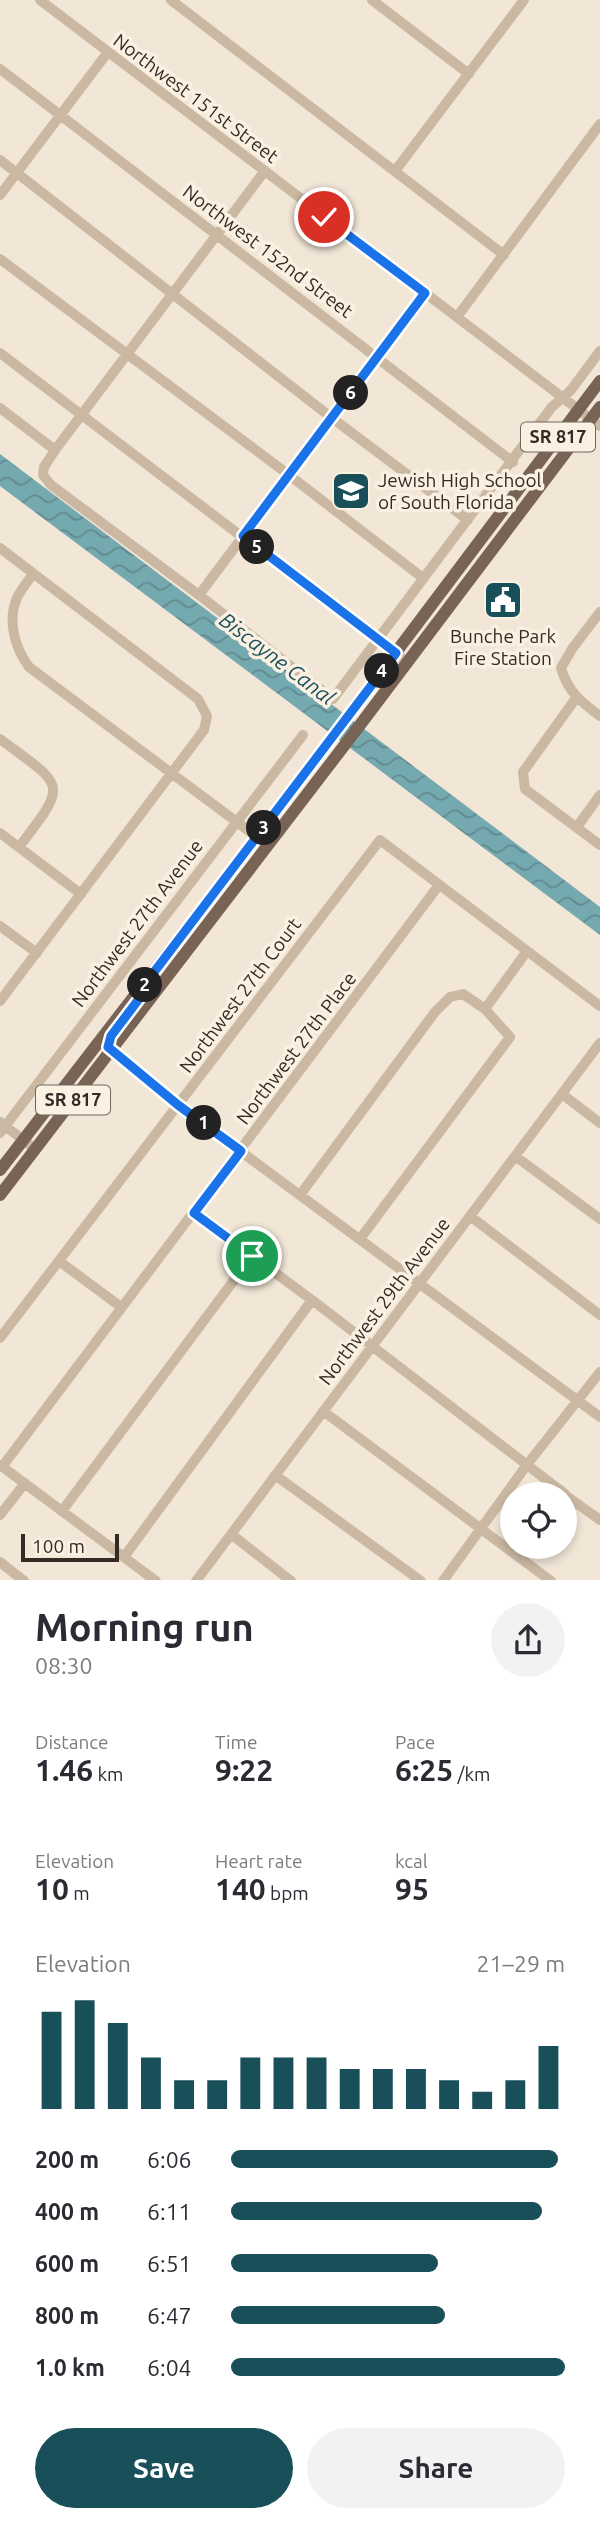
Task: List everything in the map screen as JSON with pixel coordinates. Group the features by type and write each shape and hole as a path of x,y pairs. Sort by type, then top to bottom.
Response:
{"main road":[{"name":"SR 817","path":"0,1170 257,837 600,381"},
{"name":"SR 817","path":"0,1195 481,564 595,423 600,407"},
{"path":"470,555 481,564"},
{"path":"111,1052 108,1041 145,991 145,984"}],"street":[{"name":"Northwest 151st Street","path":"40,0 595,423"},
{"path":"171,0 504,255"},
{"path":"372,0 469,74"},
{"path":"395,171 524,0"},
{"path":"0,195 108,52"},
{"name":"Northwest 152nd Street","path":"0,69 513,461"},
{"path":"457,317 600,124"},
{"path":"0,160 331,418 468,520"},
{"path":"264,172 55,450 44,467 43,475 51,485 333,699 551,408 600,351"},
{"path":"0,259 424,578"},
{"path":"199,595 425,293"},
{"path":"0,353 407,662"},
{"path":"0,408 55,450"},
{"path":"0,548 198,699 207,716 204,730 0,1001"},
{"path":"33,574 17,598 13,612 13,629 18,652 29,667 268,845"},
{"path":"599,614 561,668 566,683 576,698 600,716"},
{"path":"576,698 523,772 525,789 600,845"},
{"name":"Northwest 27th Avenue","path":"2,1127 303,735"},
{"path":"0,739 46,774 55,790 47,811 19,848"},
{"path":"577,827 600,795"},
{"path":"0,833 81,894"},
{"name":"Northwest 27th Court","path":"0,1338 380,840 439,885"},
{"path":"439,885 600,1006"},
{"name":"Northwest 27th Place","path":"1,1466 439,885"},
{"path":"0,926 37,953"},
{"path":"485,1009 527,951"},
{"path":"300,1195 435,1012 450,997 463,993 485,1009 510,1037 360,1239"},
{"name":"Northwest 29th Avenue","path":"196,1580 600,1043"},
{"path":"111,1052 178,1105 600,1417"},
{"path":"562,1094 600,1123"},
{"path":"2,1127 35,1149"},
{"path":"515,1156 600,1219"},
{"path":"194,1213 312,1300 548,1482"},
{"path":"470,1216 600,1315"},
{"path":"62,1511 252,1256"},
{"path":"59,1261 121,1307"},
{"path":"124,1556 312,1300"},
{"path":"443,1580 526,1466 600,1372"},
{"path":"324,1411 551,1580"},
{"path":"1,1466 156,1580"},
{"path":"275,1475 421,1580"},
{"path":"0,1515 25,1483"},
{"path":"577,1504 600,1520"},
{"path":"231,1534 291,1580"},
{"path":"0,1562 24,1580"}],"water":[{"path":"0,454 600,907 600,935 0,486"}],"place":[{"name":"Jewish High School of South Florida","path":"351,491"},
{"name":"Bunche Park Fire Station","path":"503,600"}],"route":[{"path":"252,1256 194,1213 241,1151 111,1052 108,1041 145,991 145,984 396,653 243,536 425,293 324,217"}],"water label":[{"name":"Biscayne Canal","path":"277,659"}]}
